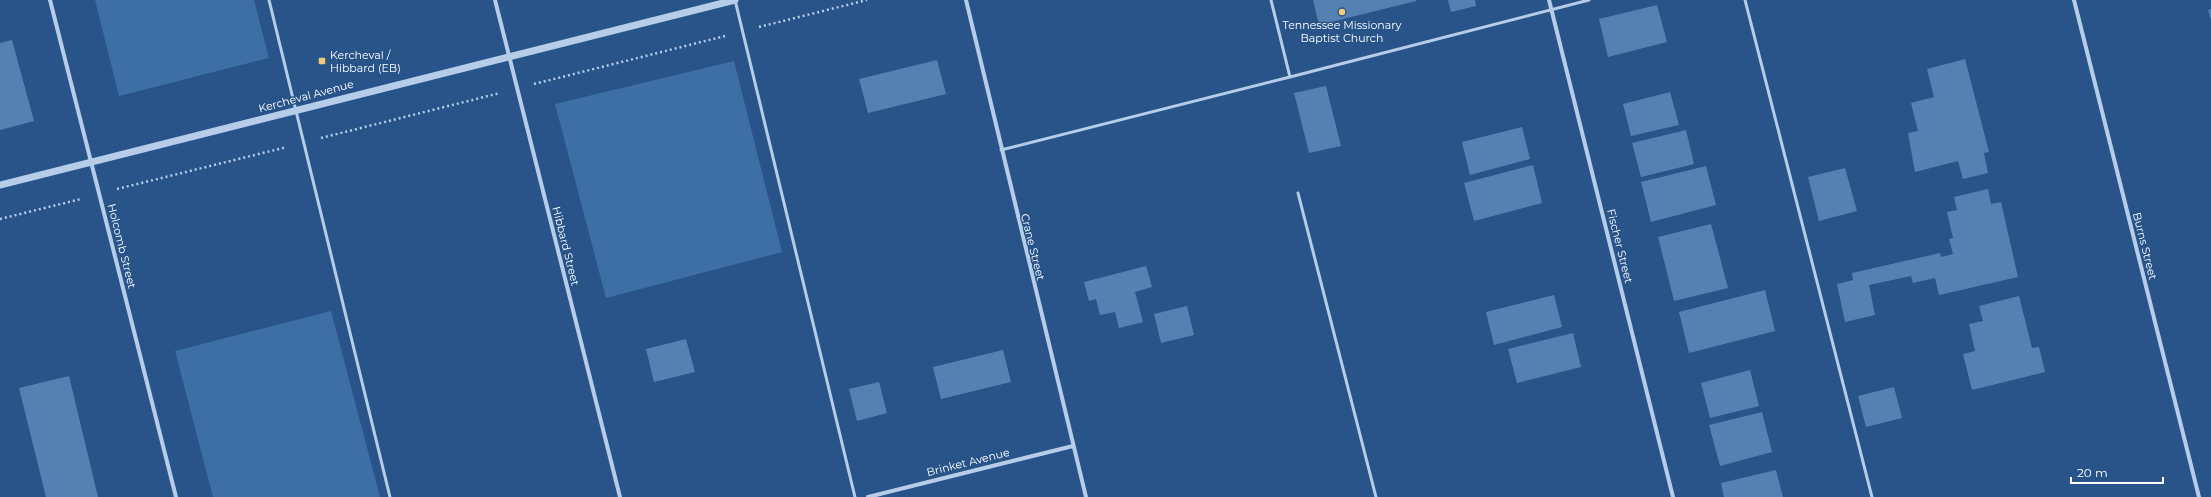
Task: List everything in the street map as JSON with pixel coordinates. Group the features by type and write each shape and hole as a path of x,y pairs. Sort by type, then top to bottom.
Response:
{"street":[{"name":"Holcomb Street","path":"50,0 176,497"},
{"name":"Hibbard Street","path":"495,0 620,497"},
{"name":"Kercheval Avenue","path":"0,185 735,0"},
{"name":"Crane Street","path":"966,0 1086,497"},
{"name":"Fischer Street","path":"1549,0 1673,497"},
{"name":"Burns Street","path":"2074,0 2199,497"},
{"name":"Brinket Avenue","path":"868,497 1073,446"}],"lane":[{"path":"269,0 390,497"},
{"path":"735,0 855,497"},
{"path":"1271,0 1290,77"},
{"path":"1001,150 1589,0"},
{"path":"1745,0 1872,497"},
{"path":"1298,193 1376,497"}],"path":[{"path":"0,219 867,0"}],"shaded area":[{"path":"95,0 254,0 269,58 119,96"},
{"path":"734,61 782,252 606,298 555,104"},
{"path":"331,311 380,497 213,497 175,351"}],"building":[{"name":"Tennessee Missionary Baptist Church","path":"1313,0 1416,0 1416,1 1319,25"},
{"path":"1448,0 1475,0 1476,6 1451,12"},
{"path":"1657,5 1667,42 1608,57 1599,19"},
{"path":"2211,9 2211,20 2208,10"},
{"path":"12,40 34,121 0,130 0,43"},
{"path":"1965,59 1989,152 1984,153 1988,173 1963,179 1958,161 1915,172 1908,133 1918,131 1911,103 1934,97 1927,69"},
{"path":"937,60 946,94 868,113 859,79"},
{"path":"1326,86 1341,146 1309,153 1294,93"},
{"path":"1670,92 1679,125 1631,136 1623,104"},
{"path":"1522,127 1530,159 1470,175 1462,142"},
{"path":"1686,130 1694,164 1641,177 1632,143"},
{"path":"1533,165 1542,203 1474,221 1464,183"},
{"path":"1706,166 1716,205 1651,222 1641,182"},
{"path":"1845,168 1857,211 1819,221 1808,177"},
{"path":"1988,189 1991,204 2001,202 2018,277 1939,295 1935,278 1913,283 1911,276 1869,285 1875,315 1845,322 1837,284 1853,280 1852,273 1940,253 1941,257 1953,254 1949,239 1953,238 1947,212 1957,210 1954,197"},
{"path":"1711,224 1728,288 1674,301 1658,237"},
{"path":"1146,266 1152,287 1135,292 1143,322 1119,328 1115,312 1100,315 1096,299 1089,301 1084,282"},
{"path":"1765,290 1775,331 1689,353 1679,312"},
{"path":"1554,295 1562,327 1494,345 1486,312"},
{"path":"2019,296 2032,348 2039,347 2045,372 1972,390 1963,354 1975,351 1969,324 1983,321 1979,306"},
{"path":"1187,306 1194,335 1161,343 1154,314"},
{"path":"1573,333 1581,367 1517,383 1508,349"},
{"path":"686,339 695,372 654,382 646,349"},
{"path":"1003,350 1011,382 941,399 933,367"},
{"path":"1750,370 1759,406 1710,418 1701,383"},
{"path":"69,376 98,497 46,497 19,388"},
{"path":"879,382 887,413 857,421 849,389"},
{"path":"1894,387 1902,418 1866,427 1858,396"},
{"path":"1762,412 1772,452 1720,466 1709,425"},
{"path":"1776,470 1783,497 1724,497 1721,483"}],"place":[{"name":"Tennessee Missionary Baptist Church","path":"1342,12"},
{"name":"Kercheval / Hibbard (EB)","path":"322,61"}]}
